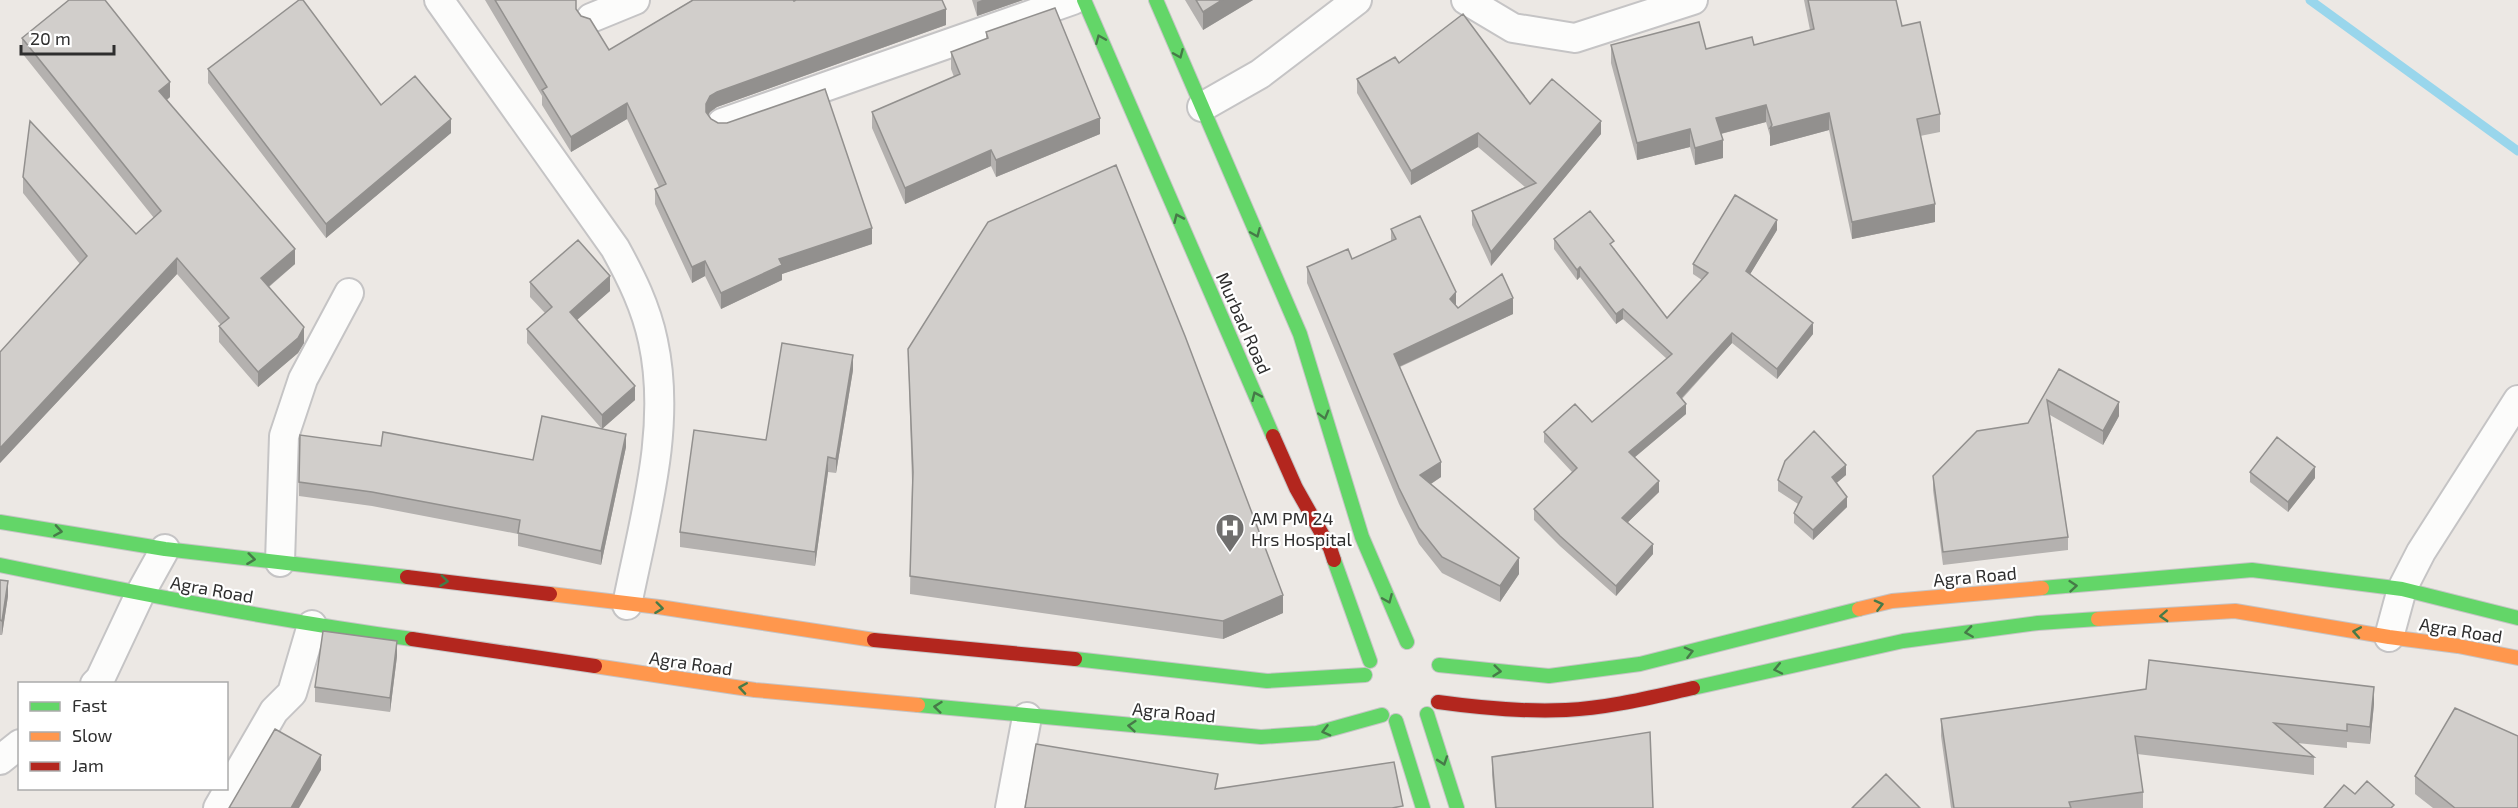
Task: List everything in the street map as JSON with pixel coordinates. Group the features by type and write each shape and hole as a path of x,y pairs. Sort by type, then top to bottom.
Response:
{"main road":[{"name":"Murbad Road","path":"1084,0 1296,488 1330,548 1416,663"},
{"path":"1156,0 1300,334 1362,537 1416,663 1427,714 1457,808"},
{"name":"Agra Road","path":"0,522 165,549 659,607 856,638 1034,654 1267,681 1365,675"},
{"name":"Agra Road","path":"0,565 140,594 312,625 540,656 755,690 1261,737 1317,733 1382,715"},
{"name":"Agra Road","path":"1416,663 1549,676 1641,664 1892,602 2252,570 2402,589 2518,618"},
{"name":"Agra Road","path":"1416,663 1492,709 1568,710 1643,699 1903,642 2038,623 2235,611 2389,638 2458,646 2518,658"},
{"path":"1365,689 1365,675 1416,663"},
{"path":"1371,704 1382,715 1396,721 1412,721 1427,714"},
{"path":"1396,721 1423,808"}],"street":[{"path":"439,0 615,248 644,308 659,374 660,409 658,443 627,605"},
{"path":"591,18 635,0"},
{"path":"722,123 1073,0"},
{"path":"1202,107 1260,74 1357,0"},
{"path":"1466,0 1513,28 1575,38 1693,0"},
{"path":"280,562 284,436 303,379 349,293"},
{"path":"2389,638 2402,589 2421,552 2518,400"},
{"path":"98,682 140,594 165,549"},
{"path":"218,808 274,711 292,693 312,625"},
{"path":"1010,808 1027,717"},
{"path":"0,760 18,746"}],"building":[{"path":"69,0 105,0 170,82 159,91 295,249 261,278 304,327 298,338 258,372 219,326 229,318 177,258 0,448 0,352 87,256 23,177 30,121 136,234 161,211 22,38"},
{"path":"299,0 303,0 381,105 415,76 451,119 326,224 208,69"},
{"path":"495,0 576,0 576,9 581,16 590,19 609,50 693,0 942,0 946,9 710,96 706,104 706,112 718,123 727,123 825,89 872,228 779,259 782,265 721,293 705,261 692,267 655,189 666,184 627,103 571,137 542,90 547,87"},
{"path":"1196,0 1222,0 1203,12"},
{"path":"1808,0 1896,0 1902,26 1920,22 1940,114 1917,119 1935,204 1852,222 1829,113 1770,128 1772,125 1766,105 1716,118 1723,140 1695,148 1690,129 1637,143 1611,45 1699,22 1706,49 1752,37 1754,45 1814,29"},
{"path":"1055,8 1100,118 996,160 991,150 905,188 872,112 960,74 951,52 988,38 986,32"},
{"path":"1463,14 1530,104 1552,79 1601,121 1491,252 1472,211 1536,183 1478,133 1411,171 1357,79 1395,57 1399,63"},
{"path":"1116,165 1185,336 1283,595 1223,621 910,576 913,472 908,349 988,222"},
{"path":"1735,195 1777,220 1746,271 1813,323 1777,369 1732,333 1677,393 1686,404 1629,452 1659,481 1622,518 1653,544 1616,586 1560,536 1534,509 1577,468 1544,432 1575,404 1592,422 1672,354 1623,309 1616,314 1580,267 1577,270 1554,239 1590,211 1614,241 1610,244 1667,318 1708,273 1693,264"},
{"path":"1420,216 1456,292 1450,299 1458,308 1502,274 1513,298 1394,354 1441,462 1420,475 1519,558 1500,586 1442,557 1419,528 1399,488 1307,267 1348,249 1352,259 1396,239 1391,229"},
{"path":"578,240 610,276 570,312 635,386 602,415 527,329 552,307 530,282"},
{"path":"782,343 853,355 836,459 828,457 815,552 680,532 694,430 766,440"},
{"path":"2059,369 2119,402 2103,431 2047,400 2068,537 1943,552 1933,476 1977,431 2028,423"},
{"path":"542,416 626,434 601,551 518,533 520,520 372,492 299,482 300,435 381,446 383,432 533,460"},
{"path":"1814,431 1846,465 1832,477 1847,497 1813,530 1794,513 1802,497 1778,480 1785,461"},
{"path":"2277,437 2315,467 2288,502 2250,472"},
{"path":"0,580 8,581 2,621 0,620"},
{"path":"323,631 397,641 390,698 315,687"},
{"path":"2149,660 2374,687 2370,727 2347,724 2347,731 2274,723 2314,757 2135,736 2143,792 2069,802 2071,808 1954,808 1941,719 2146,689"},
{"path":"2455,708 2518,736 2518,808 2455,808 2415,776"},
{"path":"275,729 321,755 291,808 229,808"},
{"path":"1650,732 1653,808 1496,808 1492,757"},
{"path":"1036,744 1218,774 1215,789 1394,762 1403,806 1392,808 1025,808"},
{"path":"1886,774 1920,808 1852,808"},
{"path":"2367,781 2394,805 2391,808 2324,808 2344,785 2355,794"}],"waterway":[{"path":"2310,0 2518,151"}],"traffic: fast":[{"path":"1084,0 1273,436"},
{"path":"1156,0 1300,334 1362,537 1407,642"},
{"path":"0,522 165,549 407,577"},
{"path":"1334,560 1370,661"},
{"path":"0,565 206,605 412,639"},
{"path":"2042,588 2252,570 2402,589 2518,618"},
{"path":"1439,665 1549,676 1640,664 1859,609"},
{"path":"1693,688 1903,641 2038,623 2098,619"},
{"path":"1075,659 1267,681 1365,675"},
{"path":"918,705 1261,737 1317,733 1382,715"},
{"path":"1427,714 1457,808"},
{"path":"1396,721 1423,808"}],"traffic: slow":[{"path":"1859,609 1892,601 2042,588"},
{"path":"550,594 659,607 874,640"},
{"path":"2098,619 2235,611 2389,637 2458,646 2518,658"},
{"path":"595,666 755,690 918,705"}],"traffic: jam":[{"path":"1273,436 1296,488 1330,548 1334,560"},
{"path":"407,577 550,594"},
{"path":"412,639 595,666"},
{"path":"874,640 1075,659"},
{"path":"1438,702 1502,709 1566,710 1614,705 1693,688"}],"place":[{"name":"AM PM 24 Hrs Hospital","path":"1230,554"}]}
